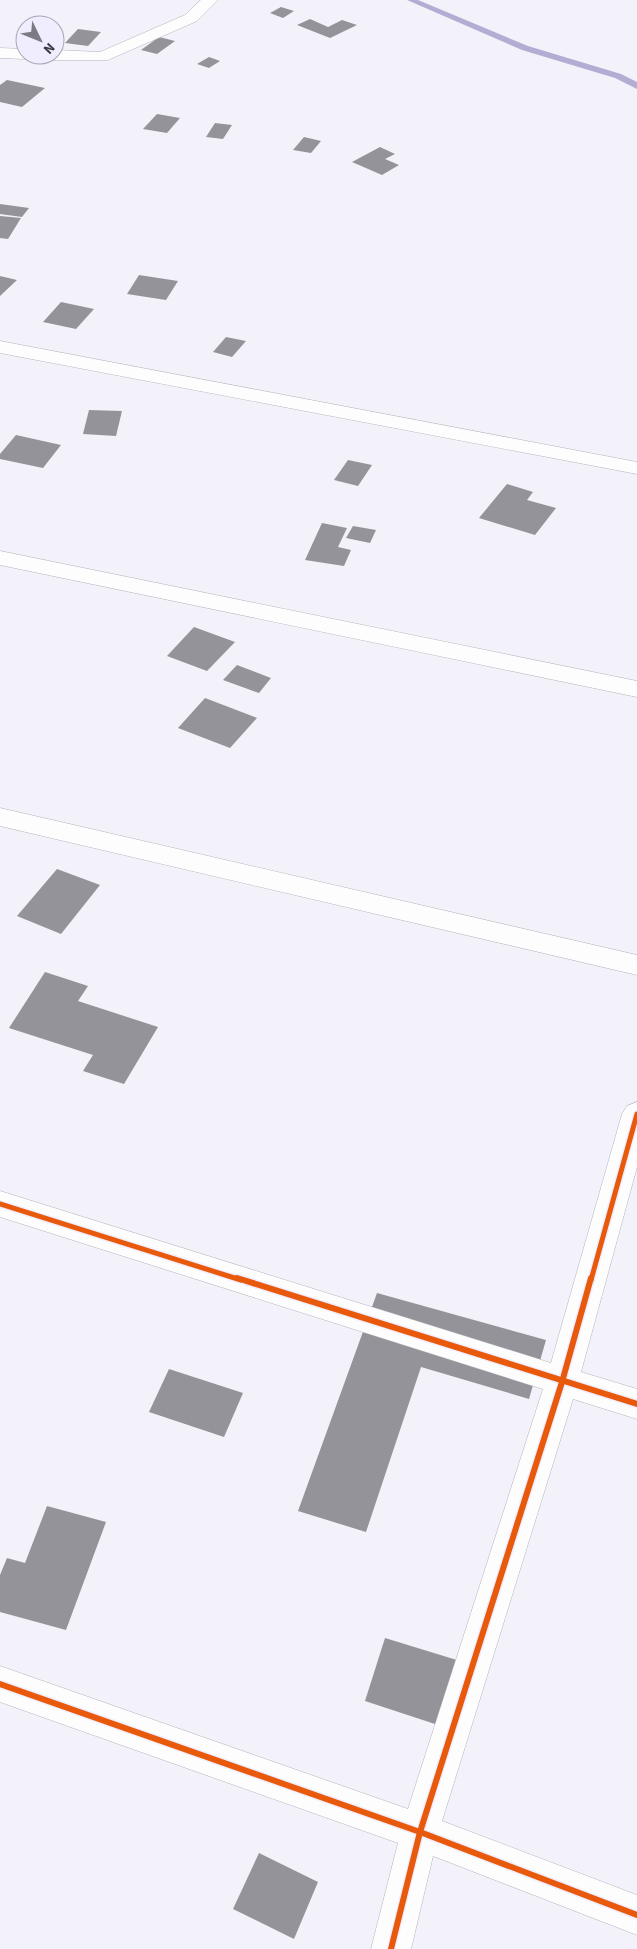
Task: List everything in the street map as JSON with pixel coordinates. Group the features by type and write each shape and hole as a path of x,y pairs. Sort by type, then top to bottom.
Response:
{"street":[{"path":"65,56 102,57 191,18 210,0"},
{"path":"0,53 15,54"},
{"path":"0,347 637,468"},
{"path":"0,558 637,689"},
{"path":"0,817 637,965"},
{"path":"391,1949 420,1832 562,1382 637,1114"},
{"path":"0,1204 637,1404"},
{"path":"0,1684 420,1832 637,1916"}],"building":[{"path":"281,7 294,11 283,18 270,13"},
{"path":"310,19 328,27 342,20 357,25 330,38 297,25"},
{"path":"78,29 101,32 88,46 65,43"},
{"path":"159,37 175,41 157,54 141,50"},
{"path":"209,57 220,61 209,68 197,64"},
{"path":"7,80 45,88 22,107 0,102 0,85"},
{"path":"157,114 180,118 167,133 143,129"},
{"path":"215,123 232,125 223,139 206,137"},
{"path":"304,137 321,141 311,153 293,150"},
{"path":"380,147 395,154 385,159 399,165 382,175 352,162"},
{"path":"0,204 29,208 22,217 0,214"},
{"path":"0,216 21,218 8,239 0,238"},
{"path":"139,275 178,281 166,300 127,294"},
{"path":"0,276 17,280 0,296"},
{"path":"61,302 94,309 76,329 43,322"},
{"path":"226,337 246,341 232,357 213,352"},
{"path":"89,410 122,411 116,436 83,434"},
{"path":"16,435 61,445 43,468 0,459 0,454"},
{"path":"348,460 372,465 358,486 334,480"},
{"path":"507,484 533,492 527,500 556,508 535,535 479,518"},
{"path":"322,523 347,528 338,547 351,550 344,566 305,560"},
{"path":"353,526 376,530 370,543 346,538"},
{"path":"194,627 235,642 207,671 167,656"},
{"path":"237,665 271,678 259,693 223,680"},
{"path":"205,698 257,718 230,748 178,728"},
{"path":"57,869 100,885 61,934 17,916"},
{"path":"45,972 88,986 78,1001 158,1027 124,1084 83,1071 93,1055 9,1028"},
{"path":"377,1293 546,1340 529,1399 421,1367 366,1532 298,1511"},
{"path":"169,1369 243,1393 224,1437 149,1412"},
{"path":"47,1506 106,1522 66,1630 0,1612 0,1575 7,1558 25,1563"},
{"path":"385,1638 460,1661 441,1726 365,1701"},
{"path":"259,1853 318,1882 294,1939 233,1909"}],"waterway":[{"path":"411,0 525,48 618,76 637,86"}],"cycle path":[{"path":"391,1949 420,1832 562,1382 637,1114"},
{"path":"0,1204 637,1404"},
{"path":"0,1684 420,1832 637,1915"}]}
